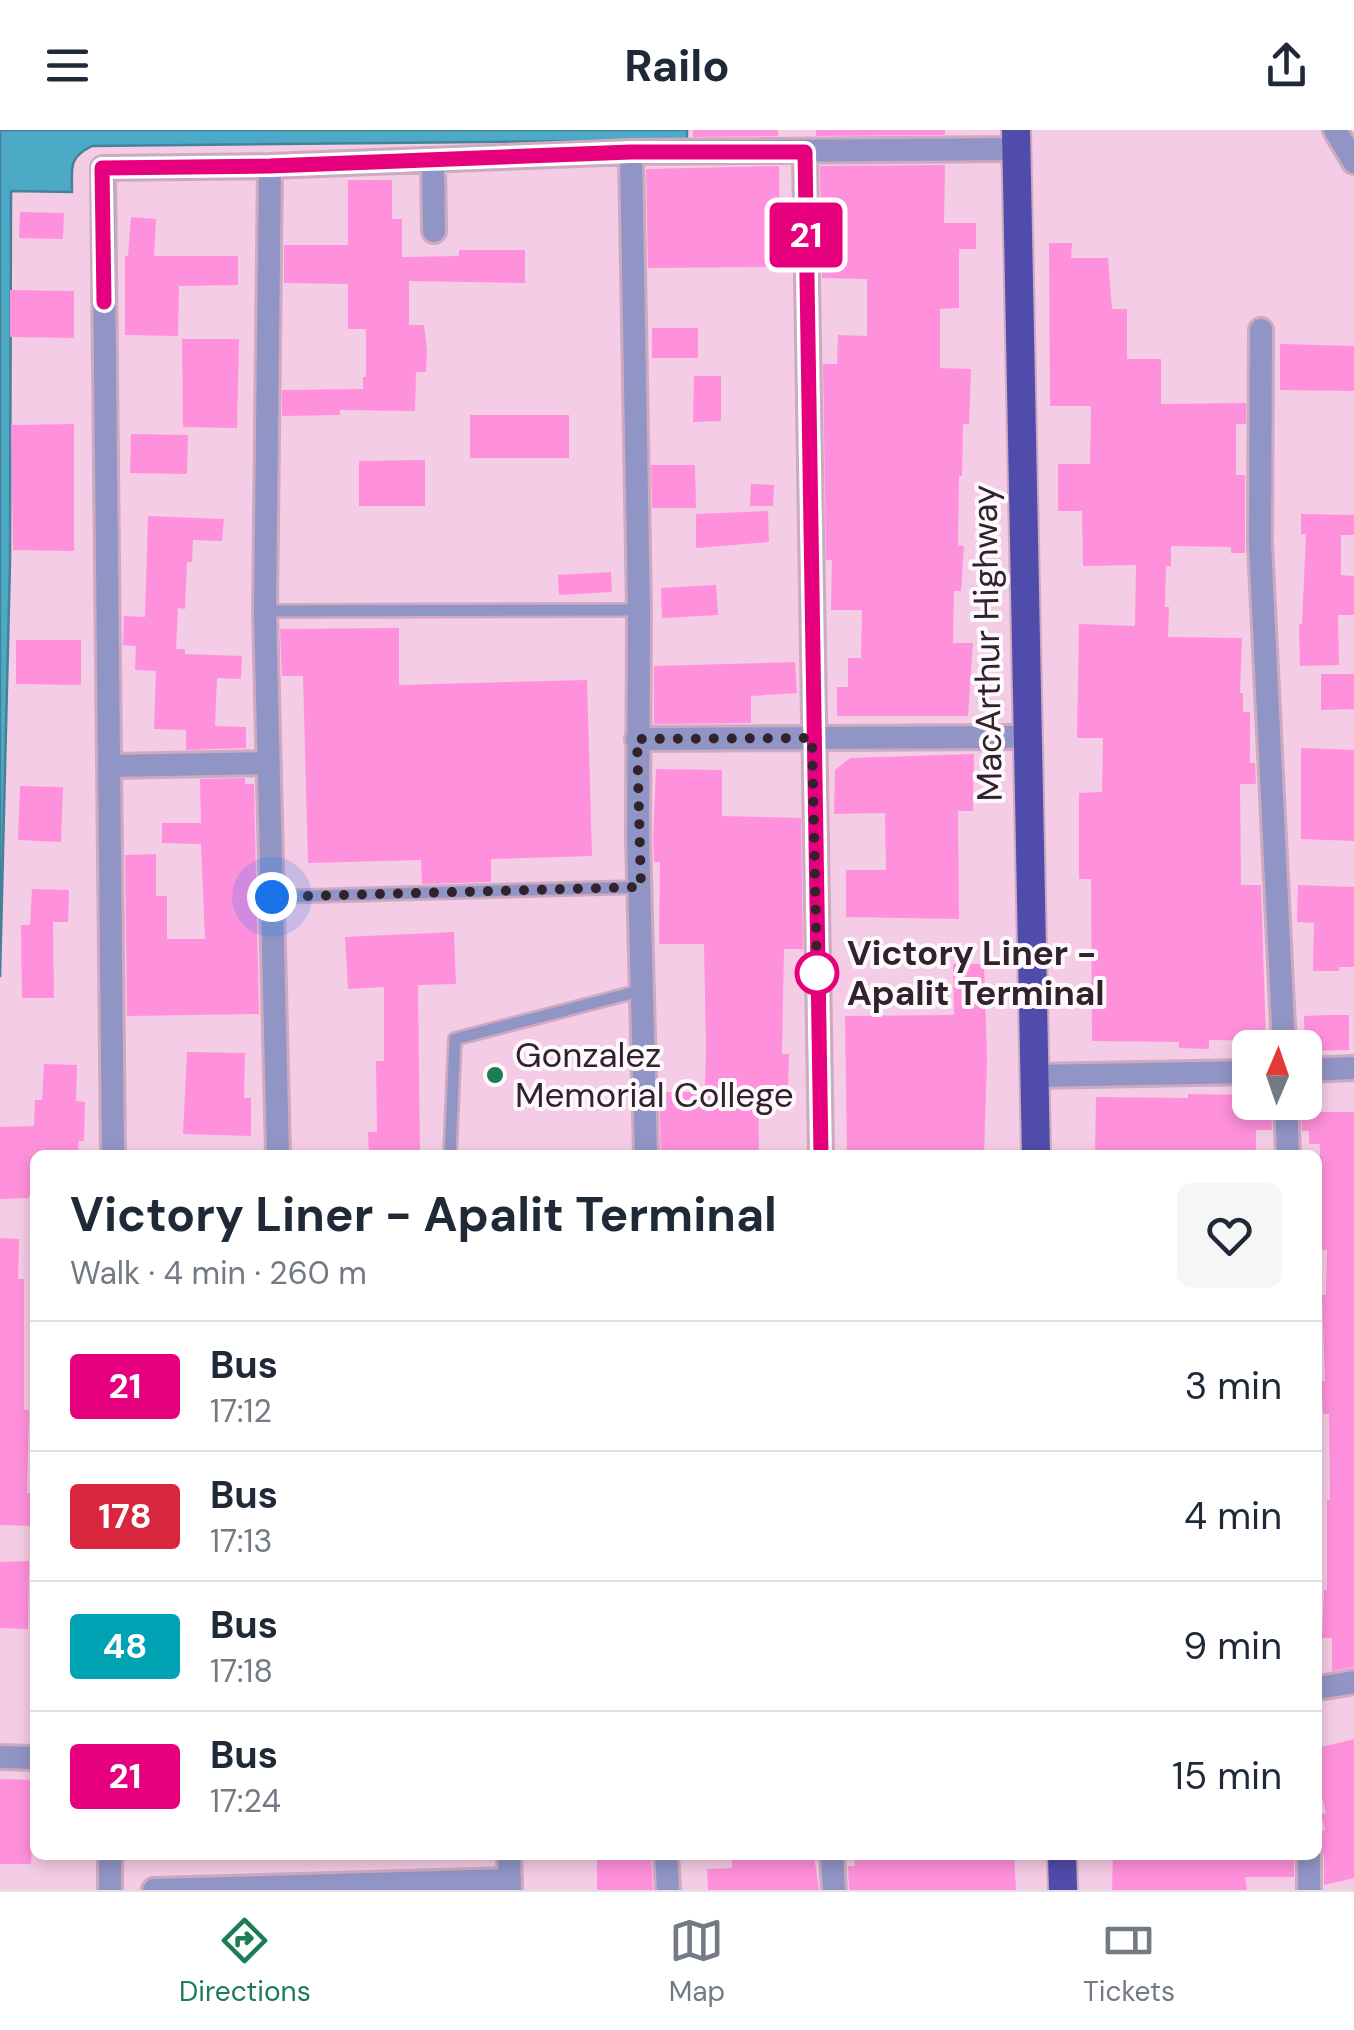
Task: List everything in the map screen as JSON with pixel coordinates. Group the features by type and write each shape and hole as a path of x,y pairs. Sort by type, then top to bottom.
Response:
{"highway":[{"name":"MacArthur Highway","path":"1016,140 1036,1150"},
{"path":"1062,1860 1063,1890"}],"street":[{"path":"1334,130 1354,162"},
{"path":"113,1150 102,168 270,166 631,152 805,152 1016,140"},
{"path":"631,152 646,1150"},
{"path":"805,152 821,1150"},
{"path":"433,161 434,231"},
{"path":"270,166 265,610 278,1150"},
{"path":"1261,330 1260,544 1283,1030"},
{"path":"637,739 1026,737"},
{"path":"109,766 268,763"},
{"path":"1322,1069 1354,1068"},
{"path":"1034,1076 1232,1072"},
{"path":"1287,1120 1288,1150"},
{"path":"1322,1687 1354,1682"},
{"path":"0,1758 30,1758"},
{"path":"110,1860 110,1890"},
{"path":"154,1890 510,1885 509,1860"},
{"path":"666,1860 668,1890"},
{"path":"832,1860 834,1890"},
{"path":"1309,1860 1309,1890"}],"lane":[{"path":"265,610 639,610"},
{"path":"272,897 641,887"},
{"path":"450,1150 454,1039 643,990"}],"water":[{"path":"0,130 687,130 687,140 92,146 75,159 72,192 11,191 10,562 0,977"}],"building":[{"path":"693,130 778,130 778,136 693,137"},
{"path":"816,130 945,130 945,135 816,136"},
{"path":"945,165 944,223 976,223 976,249 959,249 959,308 940,309 940,368 971,369 969,424 963,424 959,476 958,546 964,546 961,591 954,591 953,643 973,643 968,716 837,716 837,687 848,687 848,658 861,658 862,610 831,610 832,560 826,560 823,364 837,364 838,335 867,336 867,279 822,278 820,166"},
{"path":"779,166 780,267 648,268 646,169"},
{"path":"348,180 392,180 392,219 402,219 402,257 459,256 459,250 525,250 525,283 409,281 409,325 424,325 427,351 426,372 416,372 415,411 340,410 340,415 282,416 282,390 363,389 366,329 348,329 348,284 284,283 284,245 348,245"},
{"path":"20,212 64,213 63,239 19,238"},
{"path":"131,217 156,219 154,256 238,256 238,285 179,286 178,336 125,335 125,256"},
{"path":"1049,243 1072,243 1071,258 1108,258 1112,309 1127,309 1127,359 1161,359 1161,404 1246,403 1246,424 1236,424 1236,475 1245,475 1245,553 1231,553 1231,547 1171,546 1171,566 1166,566 1168,637 1242,638 1240,693 1243,712 1250,712 1250,763 1255,763 1256,784 1240,784 1241,885 1261,885 1266,1030 1232,1030 1232,1040 1209,1040 1209,1049 1179,1048 1179,1042 1092,1041 1091,879 1079,879 1079,793 1102,792 1103,738 1077,738 1079,624 1135,626 1136,565 1083,566 1082,511 1058,511 1058,464 1090,464 1091,406 1050,406"},
{"path":"10,290 74,291 74,338 10,337"},
{"path":"652,328 698,328 698,358 652,358"},
{"path":"182,339 239,339 237,428 183,427"},
{"path":"1280,344 1354,346 1354,391 1280,390"},
{"path":"694,376 721,376 721,421 693,422"},
{"path":"470,415 569,415 569,458 470,458"},
{"path":"74,424 74,551 13,550 11,425"},
{"path":"131,434 188,435 187,474 130,473"},
{"path":"425,460 425,506 359,506 359,461"},
{"path":"651,465 695,465 696,508 652,508"},
{"path":"751,484 774,485 773,506 750,506"},
{"path":"768,511 769,542 696,548 696,514"},
{"path":"1301,514 1354,515 1354,535 1341,535 1341,575 1354,576 1354,615 1338,615 1339,665 1300,666 1306,534 1301,534"},
{"path":"148,516 224,519 222,541 193,540 192,562 187,562 185,609 178,608 176,649 185,649 185,654 242,656 241,679 217,678 215,726 246,727 246,748 186,750 186,730 154,729 156,671 135,670 136,646 123,645 124,616 145,617"},
{"path":"611,572 612,592 559,595 558,575"},
{"path":"716,585 718,615 662,618 661,588"},
{"path":"399,628 399,685 587,680 592,856 491,859 491,882 422,884 421,860 308,863 303,676 282,676 280,629"},
{"path":"16,640 81,640 81,685 16,684"},
{"path":"795,662 797,693 751,696 751,723 654,724 654,666"},
{"path":"1321,674 1354,674 1354,709 1321,710"},
{"path":"1301,748 1354,750 1354,841 1301,839"},
{"path":"974,754 973,811 958,811 959,919 846,917 846,870 886,870 885,813 834,814 835,770 850,758"},
{"path":"656,769 722,770 722,816 801,818 803,949 784,949 782,1054 789,1054 788,1086 758,1086 759,1150 661,1150 659,1092 705,1092 704,944 659,944 660,862 654,862"},
{"path":"245,778 245,784 254,784 259,1014 127,1016 125,855 156,854 156,896 167,896 167,939 205,939 201,844 162,843 162,823 201,823 200,779"},
{"path":"20,786 63,787 61,842 18,840"},
{"path":"1298,885 1354,887 1354,967 1313,971 1314,923 1297,922"},
{"path":"32,889 69,890 68,922 53,922 54,998 22,998 21,925 30,925"},
{"path":"454,932 456,984 418,985 420,1150 369,1150 368,1132 377,1132 376,1061 384,1061 384,987 348,989 345,937"},
{"path":"953,964 984,964 984,1150 847,1150 845,1016 954,1015"},
{"path":"1349,1015 1349,1050 1322,1051 1322,1030 1304,1030 1304,1016"},
{"path":"187,1052 245,1053 244,1098 251,1098 251,1136 183,1134"},
{"path":"44,1064 77,1065 76,1101 85,1102 84,1141 78,1141 79,1150 30,1150 29,1198 0,1199 0,1127 34,1126 35,1100 42,1100"},
{"path":"1232,1095 1232,1120 1272,1120 1272,1130 1256,1130 1256,1150 1095,1150 1096,1097"},
{"path":"1322,1112 1354,1112 1354,1667 1332,1671 1332,1638 1322,1638 1330,1500 1329,1414 1323,1414 1322,1398 1322,1295 1326,1295 1327,1250 1322,1250 1322,1150 1320,1144 1309,1144 1309,1131 1302,1131 1301,1120 1322,1120"},
{"path":"0,1238 19,1239 18,1279 24,1279 24,1410 29,1410 30,1526 0,1525"},
{"path":"29,1561 28,1629 0,1628 0,1562"},
{"path":"1354,1739 1354,1878 1324,1885 1322,1814 1326,1813 1322,1797 1322,1747"},
{"path":"0,1779 30,1780 31,1864 0,1864"},
{"path":"597,1860 651,1860 653,1890 597,1890"},
{"path":"732,1860 815,1860 819,1890 708,1890 707,1869 732,1868"},
{"path":"854,1860 1014,1860 1016,1890 849,1890 848,1866 855,1866"},
{"path":"1113,1860 1294,1860 1294,1877 1245,1877 1247,1890 1112,1890"}],"bus line":[{"name":"21","path":"104,302 102,168 270,166 631,152 805,152 821,1150"}],"place":[{"name":"Victory Liner - Apalit Terminal","path":"817,973"},
{"name":"Gonzalez Memorial College","path":"495,1075"}],"route":[{"path":"272,897 641,887 637,739 812,738 817,973"}]}
